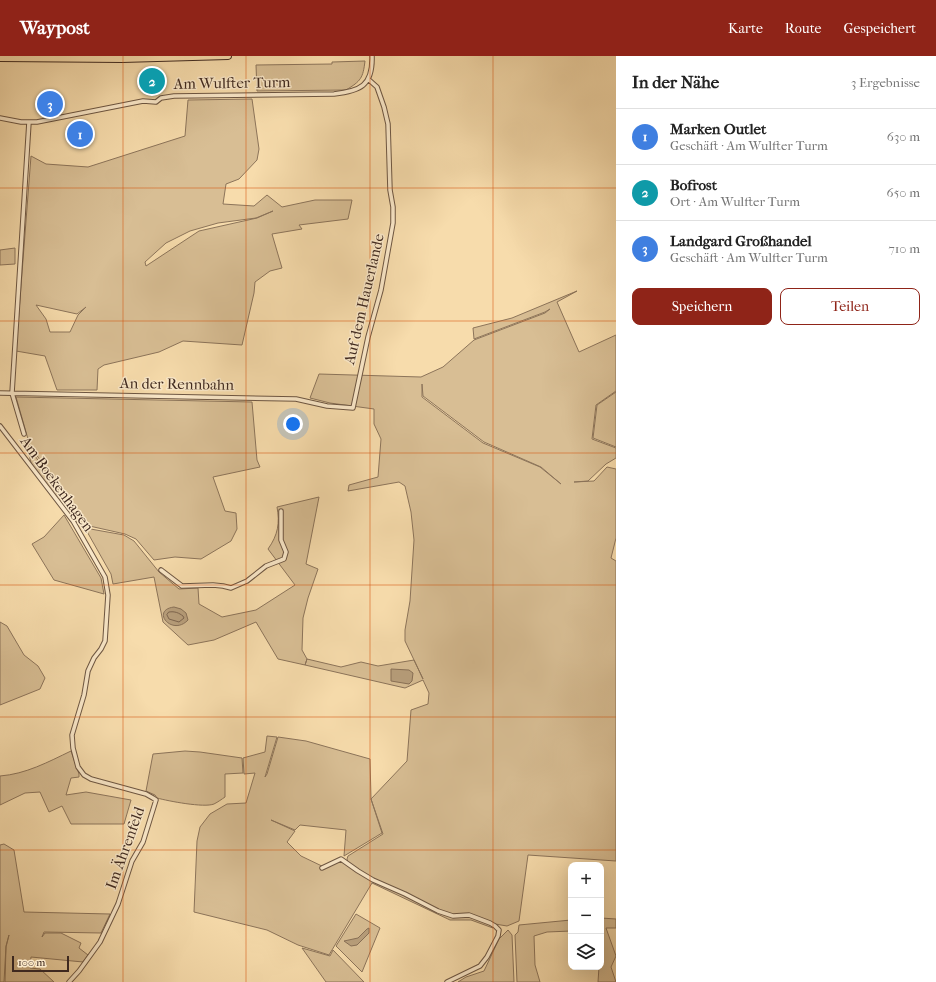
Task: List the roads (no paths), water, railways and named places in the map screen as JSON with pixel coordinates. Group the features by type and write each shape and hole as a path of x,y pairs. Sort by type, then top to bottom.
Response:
{"highway":[{"path":"0,58 122,59 228,56"}],"street":[{"path":"368,79 371,73 372,56"},
{"name":"Am Wulfter Turm","path":"0,118 29,122 143,101 156,102 161,98 169,96 341,93 349,92 358,88 368,79"},
{"name":"Auf dem Hauerlande","path":"353,408 368,337 382,290 393,223 393,207 390,190 388,124 377,87 368,79"},
{"path":"24,434 12,393 29,122"},
{"name":"An der Rennbahn","path":"0,393 296,399 327,406 353,408"},
{"name":"Am Boekenhagen","path":"0,426 73,522 105,577 108,595 105,640 88,671 84,696 78,716"},
{"path":"161,570 182,586 223,586 231,588 247,581 266,566 284,559 286,552 281,540 281,511"},
{"name":"Im Ährenfeld","path":"69,982 100,942 118,904 132,861 143,842 156,800 146,794 91,779 84,775 78,767 72,748 72,735 78,716"},
{"path":"322,868 341,859 373,880 438,911 453,916 469,915 495,926 499,930 498,936 487,957 480,966 447,982"}],"water":[{"path":"174,607 181,609 186,613 188,620 176,626 166,621 164,617 164,613 167,609"},
{"path":"391,669 409,670 413,673 412,681 409,684 391,681"},
{"path":"369,928 369,933 357,945 351,946 344,941 358,938"}],"place":[{"name":"Bofrost","path":"152,81"},
{"name":"Landgard Großhandel","path":"50,104"},
{"name":"Marken Outlet","path":"80,134"}]}
